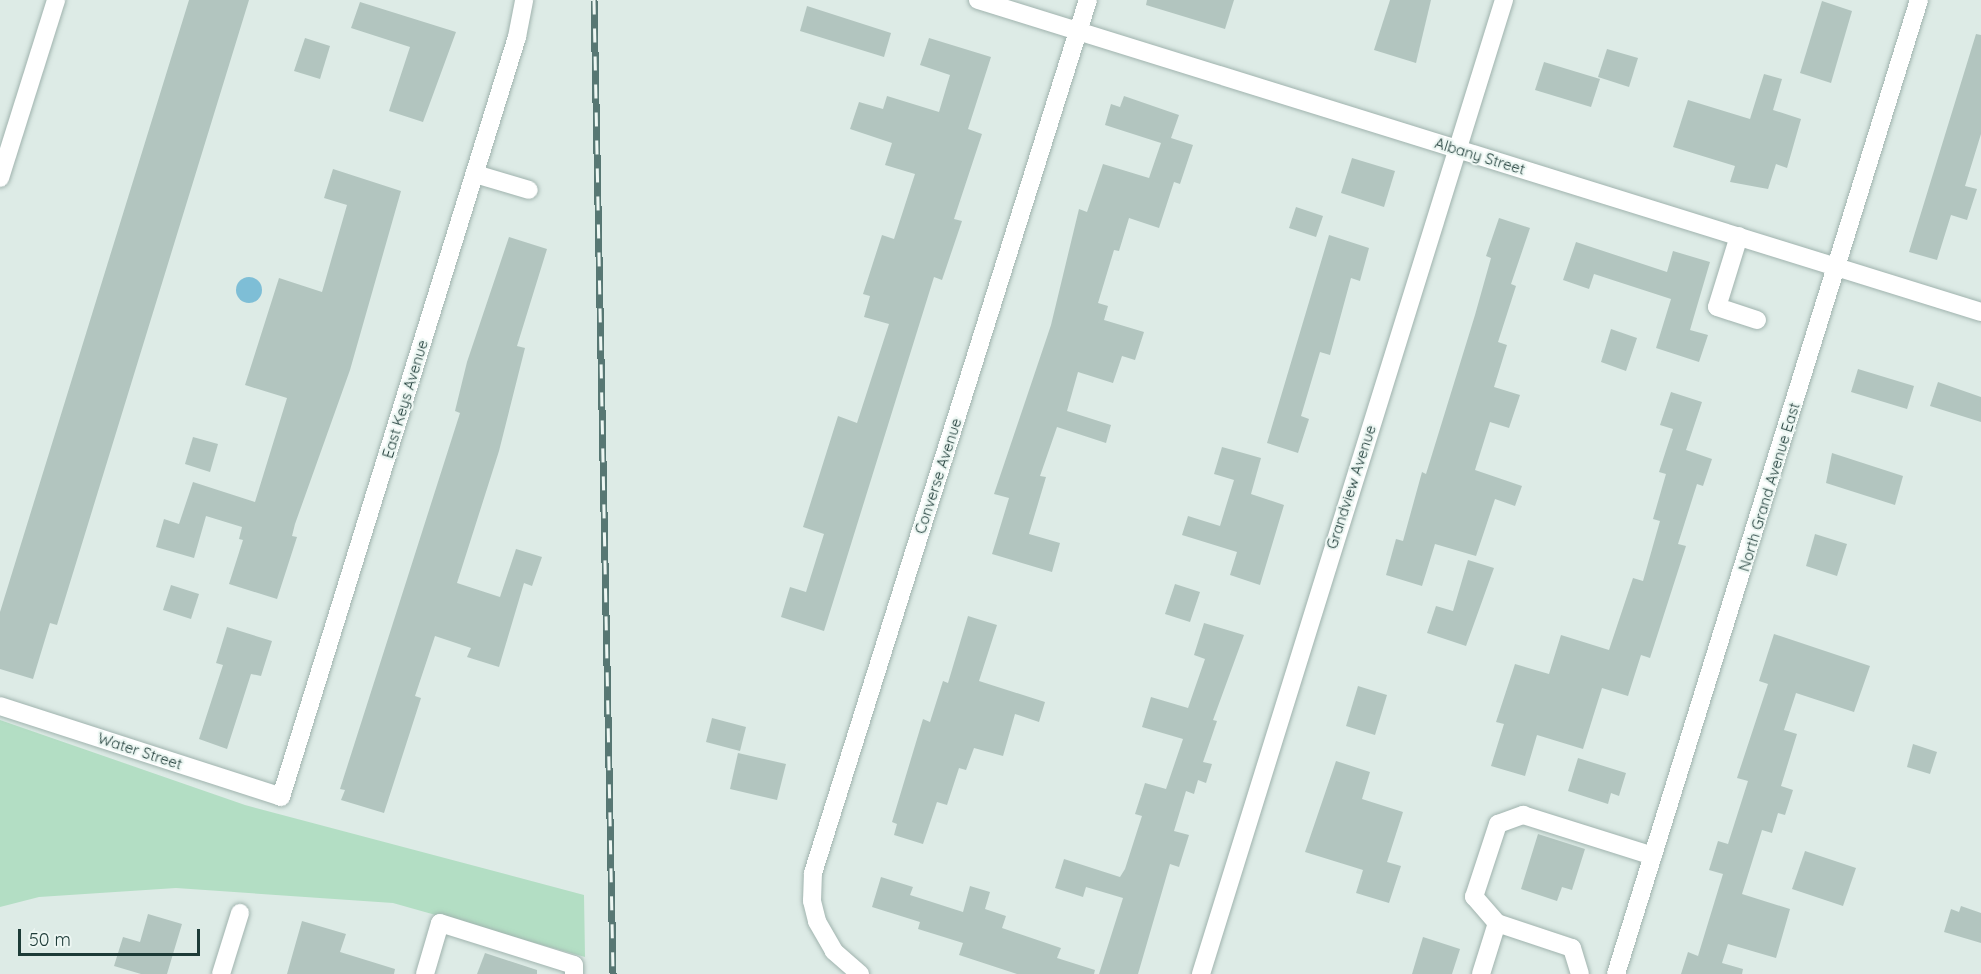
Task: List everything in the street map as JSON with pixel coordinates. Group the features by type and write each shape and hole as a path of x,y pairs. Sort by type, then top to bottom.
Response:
{"street":[{"path":"0,178 56,0"},
{"name":"East Keys Avenue","path":"281,797 517,37 524,0"},
{"name":"Albany Street","path":"978,0 1981,312"},
{"name":"Converse Avenue","path":"860,974 834,951 818,921 812,901 813,873 1088,0"},
{"name":"Grandview Avenue","path":"1200,974 1504,0"},
{"name":"North Grand Avenue East","path":"1616,974 1919,0"},
{"path":"475,174 529,190"},
{"path":"1739,236 1717,307 1757,320"},
{"name":"Water Street","path":"0,706 281,797"},
{"path":"1580,974 1572,948 1497,924 1474,897 1498,824 1523,815 1653,856"},
{"path":"221,974 240,913"},
{"path":"425,974 441,923 574,970"},
{"path":"1481,974 1497,924"}],"green space":[{"path":"0,720 245,805 584,895 585,957 393,903 176,888 39,897 0,907"}],"water":[{"path":"249,277 259,280 262,290 259,300 249,303 239,300 236,290 239,280"}],"building":[{"path":"189,0 249,0 57,625 50,623 33,679 0,669 0,612"},
{"path":"1147,0 1234,0 1225,29 1146,5"},
{"path":"1390,0 1431,0 1416,63 1374,50"},
{"path":"1822,1 1852,11 1831,83 1800,73"},
{"path":"360,2 456,32 423,122 389,111 410,47 351,28"},
{"path":"807,6 891,33 884,57 800,31"},
{"path":"1976,34 1981,35 1981,134 1965,186 1977,189 1967,220 1951,215 1937,260 1909,252"},
{"path":"305,38 330,46 320,79 294,71"},
{"path":"929,38 991,57 968,129 982,134 954,219 962,221 942,280 934,277 824,631 781,617 790,587 806,592 824,534 803,527 838,416 857,423 889,324 864,317 870,296 863,294 882,235 894,239 915,174 885,165 892,143 850,129 859,102 883,109 887,96 939,112 950,75 920,65"},
{"path":"1607,49 1638,58 1629,87 1598,77"},
{"path":"1544,62 1600,79 1591,107 1535,90"},
{"path":"1764,74 1782,79 1773,110 1801,119 1787,168 1776,164 1768,189 1730,182 1735,166 1673,147 1688,100 1750,119"},
{"path":"1124,96 1179,115 1171,138 1193,145 1180,184 1174,182 1159,228 1129,218 1119,251 1114,250 1098,303 1108,306 1104,320 1144,332 1135,360 1122,356 1113,383 1078,372 1067,411 1111,425 1106,443 1057,427 1040,476 1046,477 1029,534 1060,543 1052,572 992,554 1009,498 994,494 1051,325 1079,209 1087,212 1103,164 1149,178 1161,143 1105,125 1111,104 1120,107"},
{"path":"1352,158 1395,171 1384,207 1341,193"},
{"path":"333,169 401,191 350,370 295,524 292,536 297,537 277,599 229,584 243,540 239,539 242,527 206,516 194,558 156,547 164,519 179,524 193,482 255,502 287,398 245,385 279,278 322,292 347,205 324,198"},
{"path":"1296,207 1323,216 1316,237 1289,228"},
{"path":"1499,218 1530,228 1511,284 1516,286 1498,342 1507,345 1494,387 1520,395 1509,428 1490,422 1475,470 1522,486 1515,506 1495,499 1476,556 1435,544 1422,586 1386,575 1396,539 1403,541 1422,472 1426,474 1475,315 1491,258 1486,256"},
{"path":"1329,235 1369,248 1360,281 1351,278 1330,355 1320,352 1301,416 1309,419 1298,453 1267,443"},
{"path":"509,237 547,249 517,346 525,348 499,451 457,583 500,597 516,549 542,557 532,586 524,583 499,667 467,657 471,648 435,636 415,696 421,698 384,813 341,800 345,790 340,789 460,413 455,411 467,362"},
{"path":"1576,242 1667,272 1673,251 1710,262 1690,330 1708,335 1699,362 1656,348 1671,299 1594,274 1589,289 1563,280"},
{"path":"1611,329 1637,338 1626,371 1601,362"},
{"path":"1858,369 1914,386 1907,409 1851,392"},
{"path":"1938,382 1981,397 1981,422 1930,406"},
{"path":"1671,392 1702,402 1686,450 1712,459 1703,486 1697,484 1678,544 1686,546 1650,658 1641,655 1628,696 1602,688 1583,749 1537,735 1525,776 1491,766 1504,724 1496,722 1515,664 1549,674 1561,635 1609,650 1633,578 1643,581 1660,521 1653,519 1666,474 1659,472 1673,429 1660,425"},
{"path":"193,437 218,444 210,472 185,464"},
{"path":"1222,447 1261,458 1251,494 1284,505 1260,585 1230,575 1237,552 1182,535 1188,516 1220,526 1234,480 1214,474"},
{"path":"1832,453 1903,476 1895,505 1826,483"},
{"path":"1815,534 1847,544 1837,576 1806,566"},
{"path":"1468,560 1494,568 1466,646 1427,633 1436,606 1453,611"},
{"path":"1175,584 1200,592 1190,622 1165,614"},
{"path":"171,585 199,594 191,619 163,610"},
{"path":"968,616 997,625 979,681 1045,702 1039,722 1015,714 1003,756 974,748 966,770 959,768 947,805 937,802 923,844 894,835 897,824 892,822 923,719 930,722 943,681 948,683"},
{"path":"1204,623 1244,635 1213,720 1217,721 1203,762 1212,764 1206,783 1198,780 1194,794 1186,791 1174,831 1189,835 1179,867 1170,864 1138,974 1099,974 1123,898 1086,887 1083,897 1055,888 1064,859 1120,877 1125,869 1142,816 1135,814 1145,783 1166,789 1183,739 1142,727 1151,697 1188,708 1205,659 1194,655"},
{"path":"227,627 272,641 261,676 251,674 227,749 199,739 223,665 216,663"},
{"path":"1774,634 1870,666 1854,712 1796,693 1784,730 1797,734 1781,786 1793,790 1785,815 1778,813 1772,833 1762,830 1742,894 1790,909 1776,958 1728,944 1722,963 1743,969 1742,974 1681,974 1688,952 1698,956 1723,874 1709,870 1718,841 1728,844 1748,781 1737,778 1768,684 1759,681"},
{"path":"1358,686 1387,695 1375,735 1346,726"},
{"path":"712,718 746,727 740,751 706,742"},
{"path":"1913,744 1937,752 1930,774 1907,767"},
{"path":"738,753 786,764 777,800 730,789"},
{"path":"1578,758 1626,773 1619,796 1611,793 1608,804 1568,791"},
{"path":"1336,761 1370,772 1362,799 1403,812 1387,862 1401,866 1389,903 1356,893 1363,870 1305,852"},
{"path":"1538,834 1585,849 1572,890 1562,887 1557,901 1521,889"},
{"path":"1805,851 1856,868 1843,906 1792,889"},
{"path":"881,877 913,887 910,895 963,912 970,886 990,892 985,909 1006,916 1002,928 1061,948 1057,958 1095,970 1094,974 1017,974 959,955 963,943 918,929 920,922 872,907"},
{"path":"1961,906 1981,913 1981,943 1944,932 1951,909 1959,912"},
{"path":"148,914 182,924 167,974 141,974 114,966 123,937 140,942"},
{"path":"302,921 346,934 340,952 395,969 394,974 287,974"},
{"path":"1423,937 1460,949 1452,974 1412,974"},
{"path":"485,953 537,970 537,974 477,974"}],"railway":[{"path":"594,0 613,974"}]}
